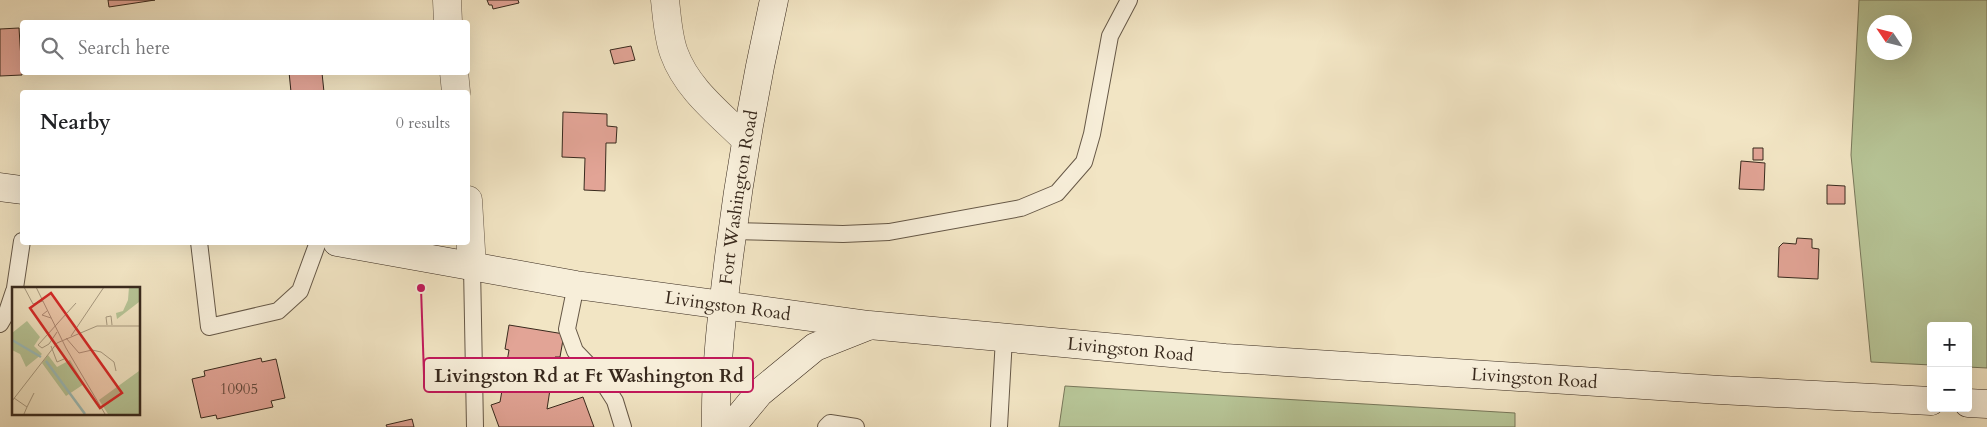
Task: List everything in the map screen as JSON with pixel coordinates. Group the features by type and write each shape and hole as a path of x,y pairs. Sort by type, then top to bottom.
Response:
{"main road":[{"path":"446,0 448,20"},
{"path":"665,0 674,52 685,77 745,139"},
{"name":"Fort Washington Road","path":"716,427 716,384 732,231 745,139 774,0"},
{"path":"454,75 456,90"},
{"path":"0,187 20,190"},
{"path":"470,234 472,267"},
{"name":"Livingston Road","path":"353,245 576,285 869,325 1225,358 1720,390 1927,401"},
{"path":"731,427 759,393 815,347 869,325"},
{"path":"1972,403 1987,404"}],"lane":[{"path":"732,231 844,234 889,232 1021,208 1056,194 1084,162 1092,134 1110,36 1129,0"},
{"path":"14,287 21,245"},
{"path":"199,245 210,327 278,311 300,292 317,245"},
{"path":"472,267 476,427"},
{"path":"576,285 566,329 575,351 599,376 615,401 623,427"},
{"path":"0,324 7,312 12,296"},
{"path":"999,427 1004,338"},
{"path":"826,427 830,423 856,427"}],"green space":[{"path":"1859,0 1987,0 1987,368 1972,367 1972,322 1927,322 1927,365 1871,362 1851,155"},
{"path":"1065,386 1515,413 1515,427 1059,427"}],"building":[{"path":"108,0 155,0 109,7"},
{"path":"487,0 518,0 519,3 493,9"},
{"path":"19,28 20,75 22,75 0,76 0,29"},
{"path":"631,46 635,60 614,64 610,50"},
{"path":"289,75 322,75 324,90 291,90"},
{"path":"563,112 607,114 607,126 617,127 616,143 606,143 605,191 584,190 585,158 562,157"},
{"path":"1753,148 1763,148 1763,160 1753,160"},
{"path":"1741,161 1765,163 1764,190 1739,189"},
{"path":"1827,185 1845,186 1845,204 1827,204"},
{"path":"1797,238 1812,239 1812,248 1819,249 1818,279 1778,277 1779,247 1783,243 1796,244"},
{"path":"509,325 564,334 560,357 555,357 547,409 583,397 594,427 499,427 491,405 500,402 509,350 505,349"},
{"path":"261,358 262,362 276,359 285,398 271,401 273,407 217,419 216,415 201,418 192,379 205,376 204,371"},
{"path":"412,419 414,427 387,427 386,425"}],"place":[{"name":"Livingston Rd at Ft Washington Rd","path":"421,288"}]}
